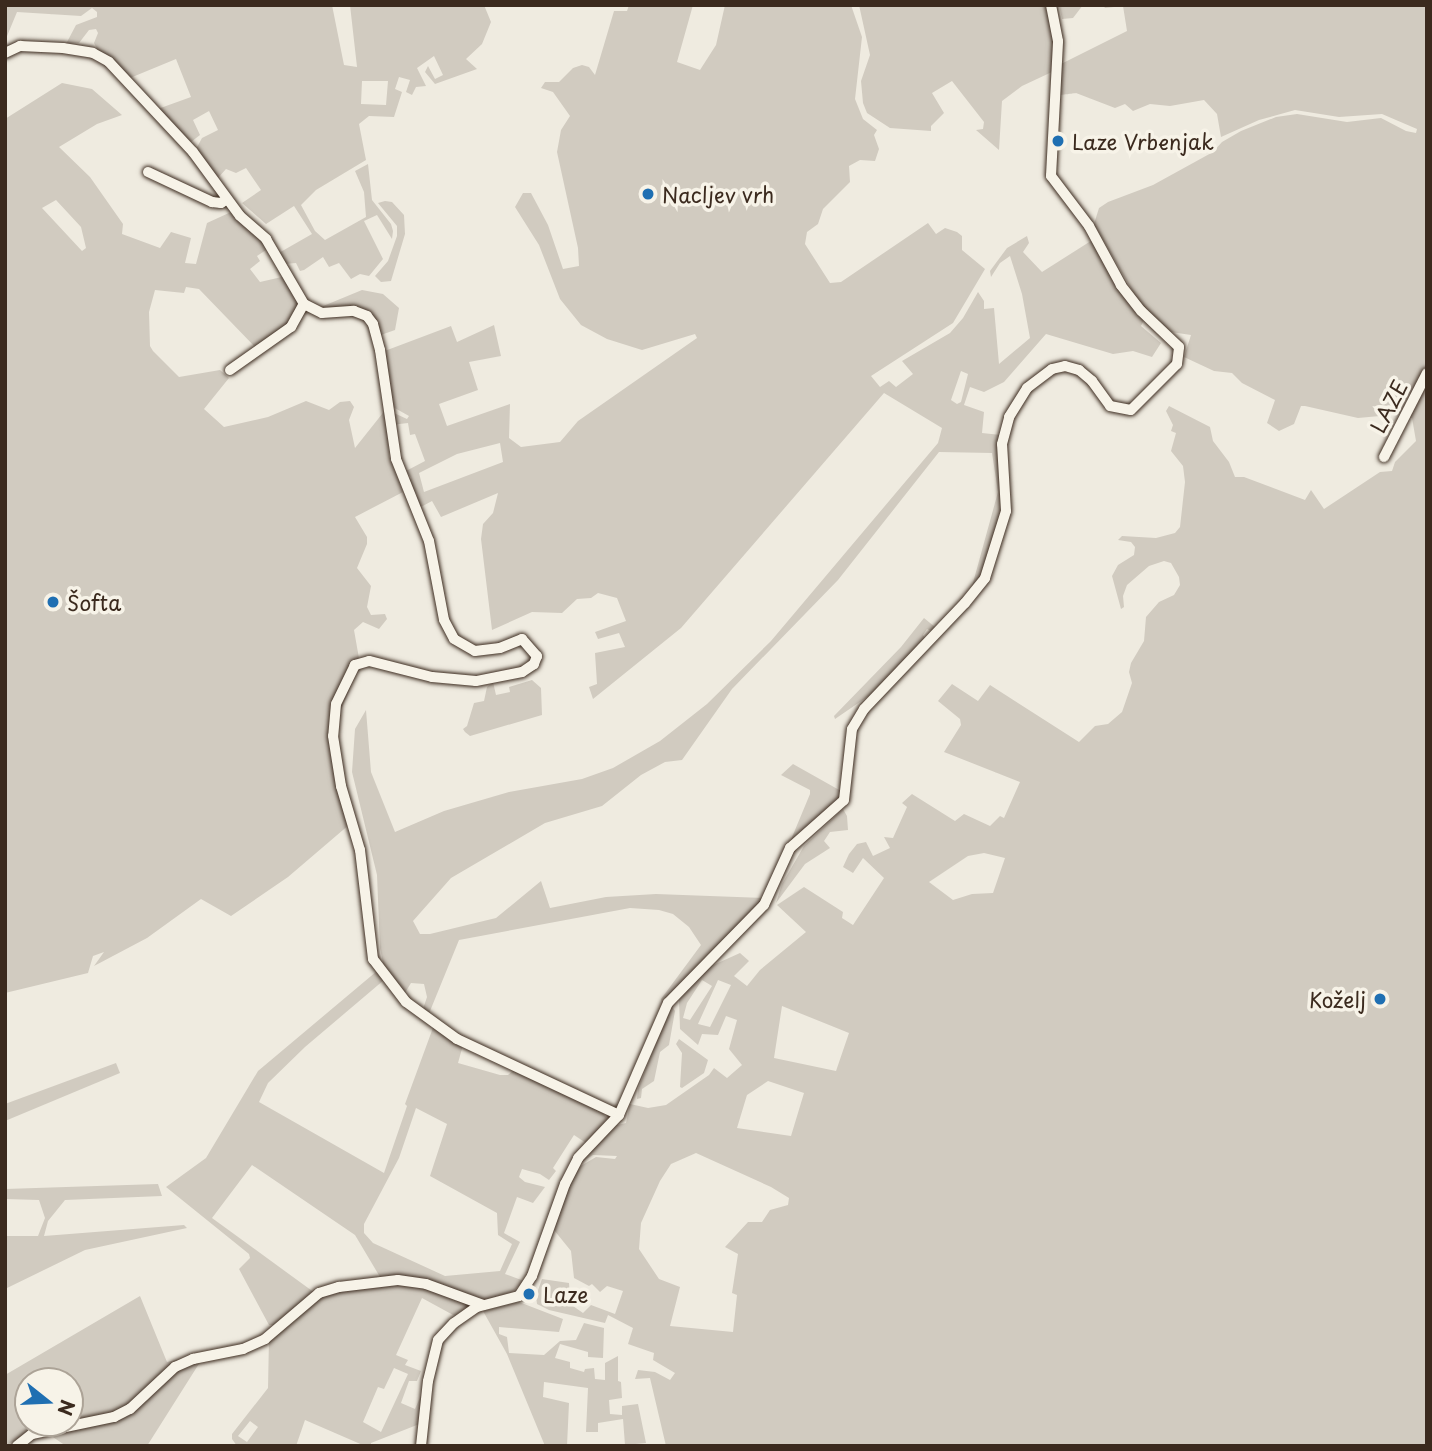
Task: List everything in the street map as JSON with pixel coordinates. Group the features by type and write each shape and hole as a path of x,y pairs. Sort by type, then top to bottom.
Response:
{"street":[{"path":"421,1446 428,1381 438,1340 454,1323 483,1305 519,1296 531,1276 565,1184 578,1158 619,1115 668,1003 764,905 790,848 844,800 852,729 864,709 965,603 985,578 1006,511 1002,444 1009,417 1027,388 1052,369 1065,366 1079,370 1092,380 1110,406 1131,410 1177,364 1180,346 1141,311 1121,285 1089,226 1051,176 1058,41 1051,5"},
{"path":"5,53 20,46 63,48 93,53 109,62 193,152 240,216 266,239 304,304 323,313 354,311 367,316 373,324 380,351 396,459 429,541 441,611 454,639 483,652 522,639 537,656 534,664 522,672 476,681 432,677 369,661 355,665 336,704 333,728 341,786 360,850 373,959 407,1002 457,1039 619,1115"},
{"path":"148,172 212,202 221,203 227,199"},
{"path":"230,370 291,327 304,304"},
{"name":"LAZE","path":"1384,457 1427,373"},
{"path":"17,1446 32,1434 122,1413 142,1400 175,1367 193,1359 243,1349 265,1339 319,1293 339,1287 398,1280 426,1284 483,1305"}],"shaded area":[{"path":"8,5 332,5 344,65 357,67 350,5 484,5 491,22 482,44 466,59 477,69 435,84 425,72 428,66 435,79 443,75 434,56 417,68 426,86 416,87 412,95 406,92 410,80 399,77 395,89 402,92 394,117 369,116 359,124 366,160 316,190 301,205 315,231 325,240 366,217 364,192 355,171 368,164 372,200 391,224 392,239 377,215 364,221 383,259 369,276 360,274 351,279 339,263 329,267 323,257 300,271 296,263 284,264 277,254 312,234 294,206 266,224 242,203 261,190 246,168 236,173 226,169 217,179 195,151 202,138 218,130 209,111 193,120 200,135 191,142 155,110 191,97 176,59 130,78 98,51 94,43 98,33 96,29 89,30 79,43 66,44 76,25 97,17 97,12 92,8 81,16 17,12 5,41 5,8","holes":["362,81 388,81 386,105 361,104"]},
{"path":"629,5 693,5 677,62 700,70 716,45 725,5 851,5 862,37 855,99 863,119 877,130 874,135 879,149 875,161 860,160 849,166 850,182 823,209 818,224 807,232 805,244 830,283 841,282 928,223 936,234 945,228 962,236 962,250 985,269 953,323 871,376 880,387 889,381 896,387 913,374 902,361 950,333 963,318 978,292 984,301 984,309 994,308 999,364 1030,338 1022,294 1010,256 1000,263 991,277 990,271 1007,248 1027,236 1029,243 1023,252 1042,272 1094,239 1145,318 1141,326 1161,343 1152,357 1133,351 1113,354 1046,334 1004,382 984,392 970,387 964,405 984,412 982,433 1001,435 1002,518 983,573 971,590 998,492 992,453 939,452 838,580 732,689 682,760 665,762 641,775 602,806 545,823 451,878 413,921 420,934 430,934 496,918 541,881 550,908 606,897 656,894 764,898 662,1004 661,999 701,945 689,927 673,914 630,908 459,940 428,1016 422,1012 427,997 424,984 411,983 403,996 384,968 380,948 377,875 352,772 355,729 366,710 371,772 395,832 444,811 509,792 582,779 613,768 660,741 707,704 771,641 938,443 942,428 884,393 681,628 593,699 589,687 597,684 595,653 625,647 619,633 598,639 595,632 626,621 617,598 598,593 591,598 577,599 562,613 532,612 492,630 481,539 483,524 493,513 498,493 441,517 432,501 419,508 414,501 417,495 408,481 411,478 406,471 425,461 415,434 410,435 408,423 391,425 394,413 407,419 409,416 393,407 382,352 451,326 457,342 494,325 501,356 469,362 478,390 439,404 447,426 510,404 509,438 521,447 560,442 578,421 697,338 695,334 642,350 607,339 581,325 560,299 539,245 515,207 523,193 531,193 548,225 563,269 579,266 578,248 557,152 561,130 570,116 553,92 541,88 545,82 559,82 573,68 582,65 589,67 595,75 614,11 627,11","holes":["961,371 968,374 961,402 957,404 951,400","500,443 503,462 424,492 419,473 457,454"]},
{"path":"859,5 1045,5 1054,39 1054,71 1022,86 1002,101 999,150 976,130 983,129 984,122 952,81 932,93 944,113 931,126 931,131 890,128 867,113 863,103 861,81 870,55"},
{"path":"1059,5 1083,5 1073,18 1062,19"},
{"path":"1103,5 1427,5 1427,1446 666,1446 650,1378 635,1379 638,1370 655,1372 670,1380 675,1373 653,1360 654,1353 628,1344 633,1328 608,1315 605,1323 549,1310 537,1304 536,1296 542,1279 569,1283 570,1299 575,1303 573,1306 583,1313 591,1305 615,1314 623,1291 607,1286 600,1292 592,1284 589,1286 574,1278 571,1251 554,1230 574,1170 596,1157 615,1159 617,1156 593,1155 577,1165 613,1126 626,1123 630,1104 648,1108 666,1105 709,1075 714,1068 727,1078 742,1065 729,1049 737,1020 726,1016 718,1035 702,1034 698,1045 680,1029 679,999 709,967 740,953 749,961 734,976 747,986 760,970 806,932 777,905 804,887 843,912 842,918 853,925 884,878 863,858 853,873 843,867 857,844 866,842 873,856 890,848 884,837 893,838 907,807 902,803 912,794 955,821 964,814 990,826 1000,816 1004,818 1020,782 944,752 961,725 960,719 938,701 952,684 978,701 990,685 1079,742 1095,726 1108,724 1122,712 1132,683 1129,672 1131,663 1144,641 1146,617 1159,602 1174,595 1180,585 1179,577 1171,563 1164,561 1149,566 1127,585 1123,596 1124,607 1121,609 1112,576 1118,565 1134,555 1135,547 1131,542 1118,540 1122,536 1156,538 1175,533 1180,527 1185,482 1183,466 1171,451 1176,433 1171,431 1173,425 1166,411 1169,406 1210,427 1213,441 1229,462 1235,477 1244,477 1305,500 1311,490 1324,509 1380,472 1392,471 1395,462 1416,441 1412,418 1402,414 1358,418 1301,406 1294,424 1279,431 1267,423 1275,400 1242,383 1232,373 1214,371 1184,357 1191,335 1171,332 1140,304 1094,224 1099,208 1108,202 1153,185 1213,152 1222,142 1241,131 1276,117 1297,114 1347,122 1381,118 1406,131 1416,133 1417,129 1382,114 1339,117 1295,110 1259,120 1221,137 1217,114 1204,100 1170,106 1150,104 1133,111 1125,104 1115,108 1076,93 1060,95 1061,64 1127,31 1123,6 1105,8","holes":["984,853 1005,858 993,893 972,894 953,900 929,882 968,856","702,980 712,986 690,1020 683,1018 687,1003","718,980 731,985 710,1027 698,1024","782,1006 849,1033 836,1071 774,1058","768,1081 804,1093 791,1136 737,1128 747,1095","696,1153 789,1198 788,1205 770,1210 762,1222 748,1222 725,1247 738,1254 732,1293 737,1295 733,1332 670,1326 680,1287 659,1279 639,1249 641,1223 660,1181 671,1164"]},
{"path":"62,83 92,89 122,115 97,124 59,147 90,177 123,224 122,234 160,248 171,232 191,238 185,263 196,264 207,223 231,212 269,248 257,256 260,261 250,269 260,282 286,276 298,303 294,321 256,348 199,289 186,287 184,293 155,290 149,312 150,346 153,351 179,377 220,370 229,378 204,409 224,427 268,417 306,401 329,410 340,402 350,401 354,407 349,420 355,448 386,409 389,456 403,492 355,517 367,537 367,544 357,568 371,586 367,607 371,615 385,614 387,619 379,629 363,622 354,630 360,664 334,727 350,824 288,877 231,916 201,899 147,938 94,966 104,952 93,956 88,973 5,993 5,119","holes":["56,200 81,227 86,248 82,251 42,208"]},
{"path":"392,202 404,215 405,234 391,281 381,282 375,276 388,261 397,236 397,226 378,203"},
{"path":"362,290 383,294 399,308 395,330 378,336 368,315 316,309"},
{"path":"924,618 935,627 931,631 927,629 923,635 925,638 870,695 835,719 834,716 901,647"},
{"path":"532,680 541,688 542,715 470,736 465,732 463,729 467,726 474,703 484,701 487,687 493,682 496,695 510,692 509,687"},
{"path":"793,764 841,791 836,801 790,842 810,794 810,790 781,775"},
{"path":"843,809 847,816 848,830 830,832 824,841 830,848 805,864 776,903 782,884 804,846"},
{"path":"377,971 384,980 305,1047 268,1083 259,1102 384,1173 407,1106 405,1104 434,1025 463,1045 458,1063 500,1075 508,1075 515,1069 603,1113 607,1119 586,1143 574,1135 553,1168 556,1171 549,1180 540,1174 522,1169 519,1177 525,1182 545,1187 533,1203 517,1197 504,1233 520,1242 505,1274 524,1281 512,1292 483,1301 397,1277 380,1277 355,1235 252,1165 212,1218 315,1293 276,1325 269,1325 239,1269 250,1258 249,1254 166,1187 206,1158 258,1071","holes":["416,1108 447,1124 430,1176 497,1213 498,1235 512,1244 500,1271 445,1276 373,1243 364,1233 364,1224 399,1158"]},
{"path":"671,1005 675,1011 669,1045 660,1052 654,1081 642,1089 641,1098 637,1099 638,1089"},
{"path":"679,1039 708,1060 704,1073 682,1088 682,1053 676,1044"},
{"path":"116,1063 120,1073 5,1121 5,1104"},
{"path":"158,1184 162,1196 65,1200 48,1221 44,1236 184,1225 187,1228 85,1250 5,1289 5,1236 38,1236 45,1218 39,1200 5,1199 5,1189"},
{"path":"413,1284 470,1304 455,1316 422,1298 396,1355 408,1360 405,1365 421,1371 417,1381 409,1381 401,1403 415,1409 422,1393 422,1423 371,1443 371,1446 365,1446 305,1420 296,1446 237,1446 232,1434 268,1388 269,1338 313,1301 331,1292 353,1286","holes":["394,1368 408,1374 381,1432 363,1422 378,1387 384,1389","250,1421 258,1427 247,1442 238,1436"]},
{"path":"140,1296 167,1362 180,1359 182,1361 137,1401 113,1415 84,1421 84,1367 19,1367"},
{"path":"519,1302 563,1319 559,1332 499,1327 499,1334 507,1337 509,1353 544,1355 560,1341 576,1340 584,1323 604,1328 603,1358 588,1357 588,1352 560,1344 555,1358 570,1362 570,1368 584,1372 585,1369 594,1368 595,1379 605,1380 605,1363 618,1356 618,1381 621,1382 622,1398 609,1400 610,1414 622,1415 622,1406 638,1404 646,1443 625,1445 623,1419 598,1423 598,1432 586,1432 588,1388 544,1382 543,1397 569,1403 567,1446 545,1446 507,1354 483,1311"},
{"path":"202,1359 147,1446 66,1446 53,1437 84,1437 84,1426 109,1421 177,1369"},
{"path":"14,1370 14,1437 21,1437 5,1446 5,1375"}],"place":[{"name":"Laze Vrbenjak","path":"1058,141"},
{"name":"Nacljev vrh","path":"648,194"},
{"name":"Šofta","path":"53,602"},
{"name":"Koželj","path":"1380,999"},
{"name":"Laze","path":"529,1294"}]}
